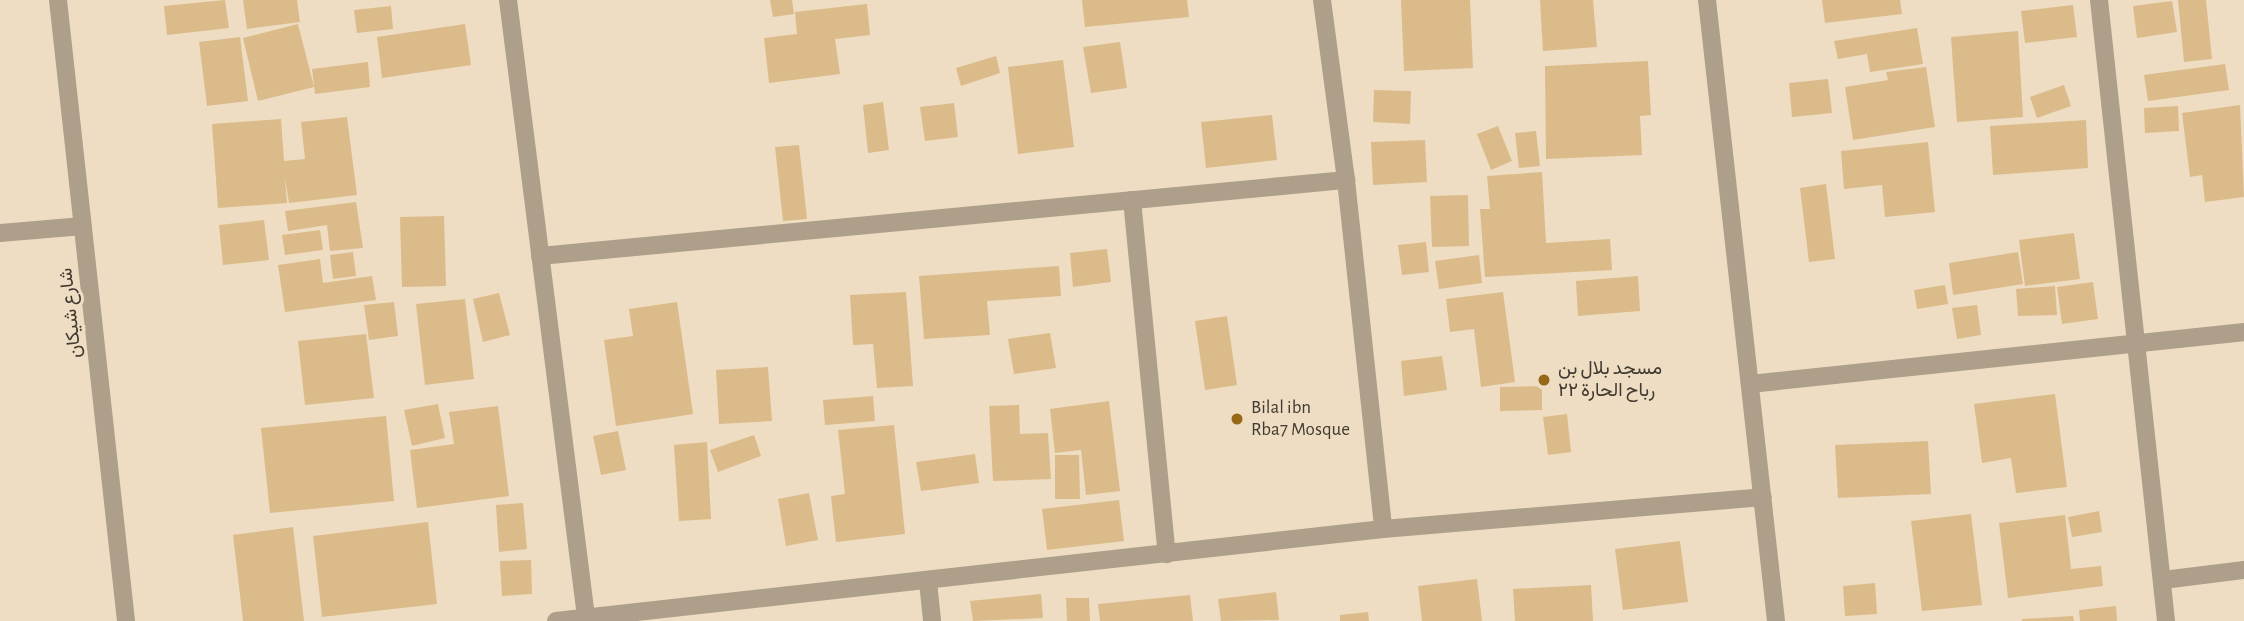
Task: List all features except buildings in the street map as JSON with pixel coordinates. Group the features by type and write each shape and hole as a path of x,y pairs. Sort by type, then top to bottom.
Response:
{"street":[{"name":"شارع شيكان","path":"58,0 126,621"},
{"path":"508,0 586,617"},
{"path":"1321,0 1346,180 1383,529"},
{"path":"1707,0 1776,621"},
{"path":"2099,0 2166,621"},
{"path":"540,256 1346,180"},
{"path":"1132,200 1167,554"},
{"path":"0,233 83,226"},
{"path":"1749,384 2244,332"},
{"path":"556,621 928,582 1383,529 1763,498"},
{"path":"2162,580 2244,570"},
{"path":"928,582 932,621"}],"place":[{"name":"مسجد بلال بن رباح الحارة ٢٢","path":"1544,380"},
{"name":"Bilal ibn Rba7 Mosque","path":"1237,419"}]}
